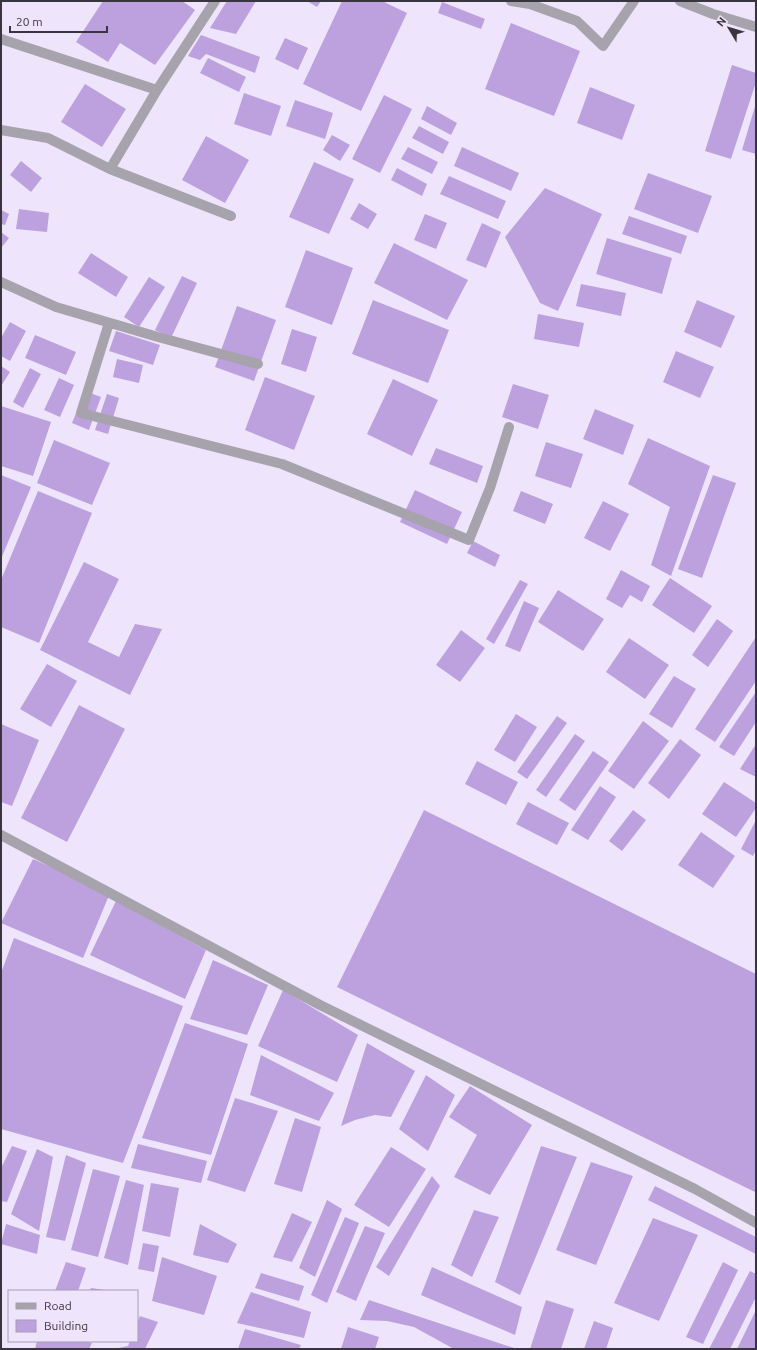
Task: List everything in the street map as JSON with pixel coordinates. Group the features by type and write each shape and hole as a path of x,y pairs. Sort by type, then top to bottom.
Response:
{"street":[{"path":"110,169 157,90 215,1"},
{"path":"512,1 530,4 577,21 602,46 634,1"},
{"path":"680,1 713,14 756,27"},
{"path":"1,40 157,90"},
{"path":"1,130 48,138 110,169 231,216"},
{"path":"1,282 56,307 258,364"},
{"path":"109,323 81,413 282,464 469,540 490,488 509,427"},
{"path":"1,835 320,1004 696,1189 756,1222"}],"building":[{"path":"103,1 182,1 195,10 155,65 120,43 108,62 76,42"},
{"path":"227,1 256,1 236,34 210,28"},
{"path":"307,1 321,1 317,7"},
{"path":"342,1 382,1 407,13 361,111 303,84"},
{"path":"442,2 485,19 481,29 438,13"},
{"path":"511,23 580,51 554,116 485,89"},
{"path":"201,35 260,57 255,73 206,54 200,60 188,56"},
{"path":"285,38 308,48 298,70 275,59"},
{"path":"208,58 246,77 239,92 200,73"},
{"path":"732,65 756,73 756,82 731,159 705,151"},
{"path":"85,84 126,109 102,147 61,122"},
{"path":"590,87 635,105 622,140 577,123"},
{"path":"244,93 281,106 271,136 234,124"},
{"path":"384,95 412,109 380,173 352,159"},
{"path":"295,100 333,113 325,139 286,126"},
{"path":"756,103 756,154 742,150"},
{"path":"427,106 457,123 451,135 421,119"},
{"path":"419,126 449,142 443,154 412,138"},
{"path":"332,135 350,145 340,161 323,150"},
{"path":"206,136 249,160 225,203 182,180"},
{"path":"408,147 438,162 432,174 401,159"},
{"path":"462,147 519,173 511,191 454,166"},
{"path":"21,161 42,178 31,192 10,175"},
{"path":"314,162 354,179 329,234 289,217"},
{"path":"397,168 427,184 422,196 391,180"},
{"path":"648,173 712,196 698,233 634,209"},
{"path":"449,176 506,201 498,219 440,194"},
{"path":"545,188 602,214 558,311 540,303 505,237"},
{"path":"359,203 377,214 368,229 350,219"},
{"path":"19,209 49,213 47,232 16,229"},
{"path":"1,210 9,214 5,225 1,224"},
{"path":"425,214 447,223 436,249 414,240"},
{"path":"629,216 687,236 681,254 622,234"},
{"path":"482,223 501,232 486,268 466,260"},
{"path":"1,232 9,238 1,248"},
{"path":"607,238 672,258 662,294 596,274"},
{"path":"394,243 468,280 447,320 374,283"},
{"path":"306,250 353,268 332,325 285,307"},
{"path":"91,253 128,277 116,297 78,273"},
{"path":"182,276 197,283 171,338 155,330"},
{"path":"149,277 165,287 139,327 124,317"},
{"path":"581,284 626,293 621,316 576,306"},
{"path":"373,300 449,330 428,383 352,354"},
{"path":"697,300 735,316 721,348 684,332"},
{"path":"237,306 276,320 254,381 215,367"},
{"path":"538,314 584,323 579,347 534,339"},
{"path":"10,322 26,331 10,361 1,356 1,338"},
{"path":"292,329 317,337 306,372 281,364"},
{"path":"116,331 160,345 153,365 109,351"},
{"path":"35,335 76,352 66,375 25,358"},
{"path":"676,351 714,367 700,398 663,382"},
{"path":"117,359 143,365 139,383 113,377"},
{"path":"1,366 10,372 1,386"},
{"path":"30,368 41,374 23,408 13,402"},
{"path":"265,377 315,396 294,450 245,430"},
{"path":"59,378 74,385 60,417 44,410"},
{"path":"393,379 438,400 412,456 367,434"},
{"path":"513,384 549,395 538,429 502,417"},
{"path":"85,391 101,397 89,430 72,423"},
{"path":"107,394 119,398 108,434 95,430"},
{"path":"1,406 51,422 33,476 1,466"},
{"path":"595,409 634,425 623,455 583,439"},
{"path":"648,438 710,466 671,576 651,565 670,507 628,484"},
{"path":"54,440 110,463 92,505 37,483"},
{"path":"546,442 583,454 571,488 535,476"},
{"path":"436,448 483,466 477,483 429,464"},
{"path":"1,475 31,487 1,559"},
{"path":"713,475 736,483 702,578 678,569"},
{"path":"415,490 462,512 447,544 400,522"},
{"path":"38,491 92,513 39,643 1,627 1,580"},
{"path":"521,491 553,504 545,524 513,511"},
{"path":"603,501 629,514 610,551 584,538"},
{"path":"473,541 500,555 495,567 467,553"},
{"path":"84,562 119,579 88,642 119,657 135,624 162,629 130,695 40,650"},
{"path":"621,570 650,586 642,602 630,595 622,608 606,599"},
{"path":"670,578 712,606 694,633 652,605"},
{"path":"520,580 528,584 494,644 486,639"},
{"path":"558,590 604,619 583,651 538,622"},
{"path":"524,601 539,608 520,652 505,646"},
{"path":"717,619 733,631 708,667 692,655"},
{"path":"461,630 485,648 460,682 436,665"},
{"path":"756,637 756,681 715,742 695,729"},
{"path":"629,638 669,665 645,699 606,672"},
{"path":"47,664 77,681 51,727 20,709"},
{"path":"674,676 696,689 672,728 649,714"},
{"path":"756,692 756,722 734,756 719,747"},
{"path":"79,705 125,729 67,842 21,818"},
{"path":"516,714 537,727 515,762 494,750"},
{"path":"557,716 567,723 527,779 517,772"},
{"path":"643,721 669,741 634,789 608,771"},
{"path":"1,724 39,740 12,806 1,802"},
{"path":"575,734 585,741 546,797 536,790"},
{"path":"680,739 701,755 669,799 648,783"},
{"path":"756,744 756,777 740,769"},
{"path":"593,751 609,762 575,811 559,800"},
{"path":"477,761 518,782 506,805 465,784"},
{"path":"724,782 756,803 756,808 736,837 702,814"},
{"path":"600,786 616,797 588,840 571,830"},
{"path":"528,802 569,823 557,845 516,824"},
{"path":"424,810 756,974 755,1192 337,987"},
{"path":"633,810 646,820 622,851 609,841"},
{"path":"756,820 756,850 753,856 741,849"},
{"path":"701,832 735,856 713,888 678,865"},
{"path":"33,859 110,893 83,958 1,923"},
{"path":"116,901 206,950 185,999 90,955"},
{"path":"14,938 183,1006 123,1163 1,1129 1,973"},
{"path":"213,960 268,985 247,1035 190,1019"},
{"path":"283,990 358,1035 337,1082 258,1046"},
{"path":"185,1023 248,1044 211,1155 142,1138"},
{"path":"367,1043 415,1071 391,1117 375,1115 355,1120 341,1126"},
{"path":"261,1055 334,1093 319,1121 250,1095"},
{"path":"426,1075 455,1095 428,1151 399,1129"},
{"path":"470,1086 532,1125 490,1195 454,1177 477,1135 449,1117"},
{"path":"235,1098 278,1111 245,1192 207,1180"},
{"path":"295,1118 321,1127 302,1192 274,1184"},
{"path":"138,1144 207,1161 201,1183 131,1168"},
{"path":"12,1146 27,1151 7,1202 1,1201 1,1168"},
{"path":"541,1146 577,1157 520,1295 495,1282"},
{"path":"391,1147 426,1169 389,1227 354,1205"},
{"path":"37,1149 53,1157 39,1231 11,1214"},
{"path":"66,1155 86,1163 65,1241 46,1237"},
{"path":"591,1162 633,1176 596,1265 556,1250"},
{"path":"93,1169 120,1176 98,1257 71,1250"},
{"path":"432,1176 440,1186 389,1276 376,1267"},
{"path":"126,1180 144,1185 128,1265 104,1258"},
{"path":"151,1183 179,1188 170,1237 142,1231"},
{"path":"655,1186 756,1237 756,1254 648,1200"},
{"path":"327,1200 342,1209 315,1277 299,1268"},
{"path":"474,1210 499,1217 472,1277 451,1265"},
{"path":"292,1213 312,1222 292,1262 273,1257"},
{"path":"345,1217 359,1223 327,1303 311,1295"},
{"path":"653,1218 698,1235 659,1321 614,1303"},
{"path":"6,1224 40,1235 37,1254 1,1244"},
{"path":"200,1224 237,1244 228,1263 193,1255"},
{"path":"365,1226 385,1233 356,1301 336,1292"},
{"path":"143,1243 159,1246 154,1272 138,1269"},
{"path":"162,1257 217,1276 204,1315 152,1301"},
{"path":"66,1262 86,1268 78,1290 55,1290"},
{"path":"723,1262 738,1270 703,1344 686,1337"},
{"path":"432,1267 522,1307 515,1335 421,1295"},
{"path":"750,1271 756,1274 756,1297 730,1349 709,1349"},
{"path":"261,1273 304,1286 299,1301 255,1288"},
{"path":"91,1288 105,1290 90,1290"},
{"path":"251,1292 311,1312 304,1338 237,1323"},
{"path":"369,1300 517,1349 454,1349 414,1327 387,1321 360,1320"},
{"path":"546,1300 574,1309 561,1349 530,1349"},
{"path":"756,1310 756,1349 737,1349"},
{"path":"140,1316 158,1322 145,1349 114,1349 128,1346 130,1342 138,1342 138,1321"},
{"path":"594,1321 613,1328 606,1349 584,1349"},
{"path":"348,1327 379,1337 375,1349 341,1349"},
{"path":"245,1329 301,1345 299,1349 238,1349"},
{"path":"37,1342 92,1343 89,1349 35,1349"}]}
